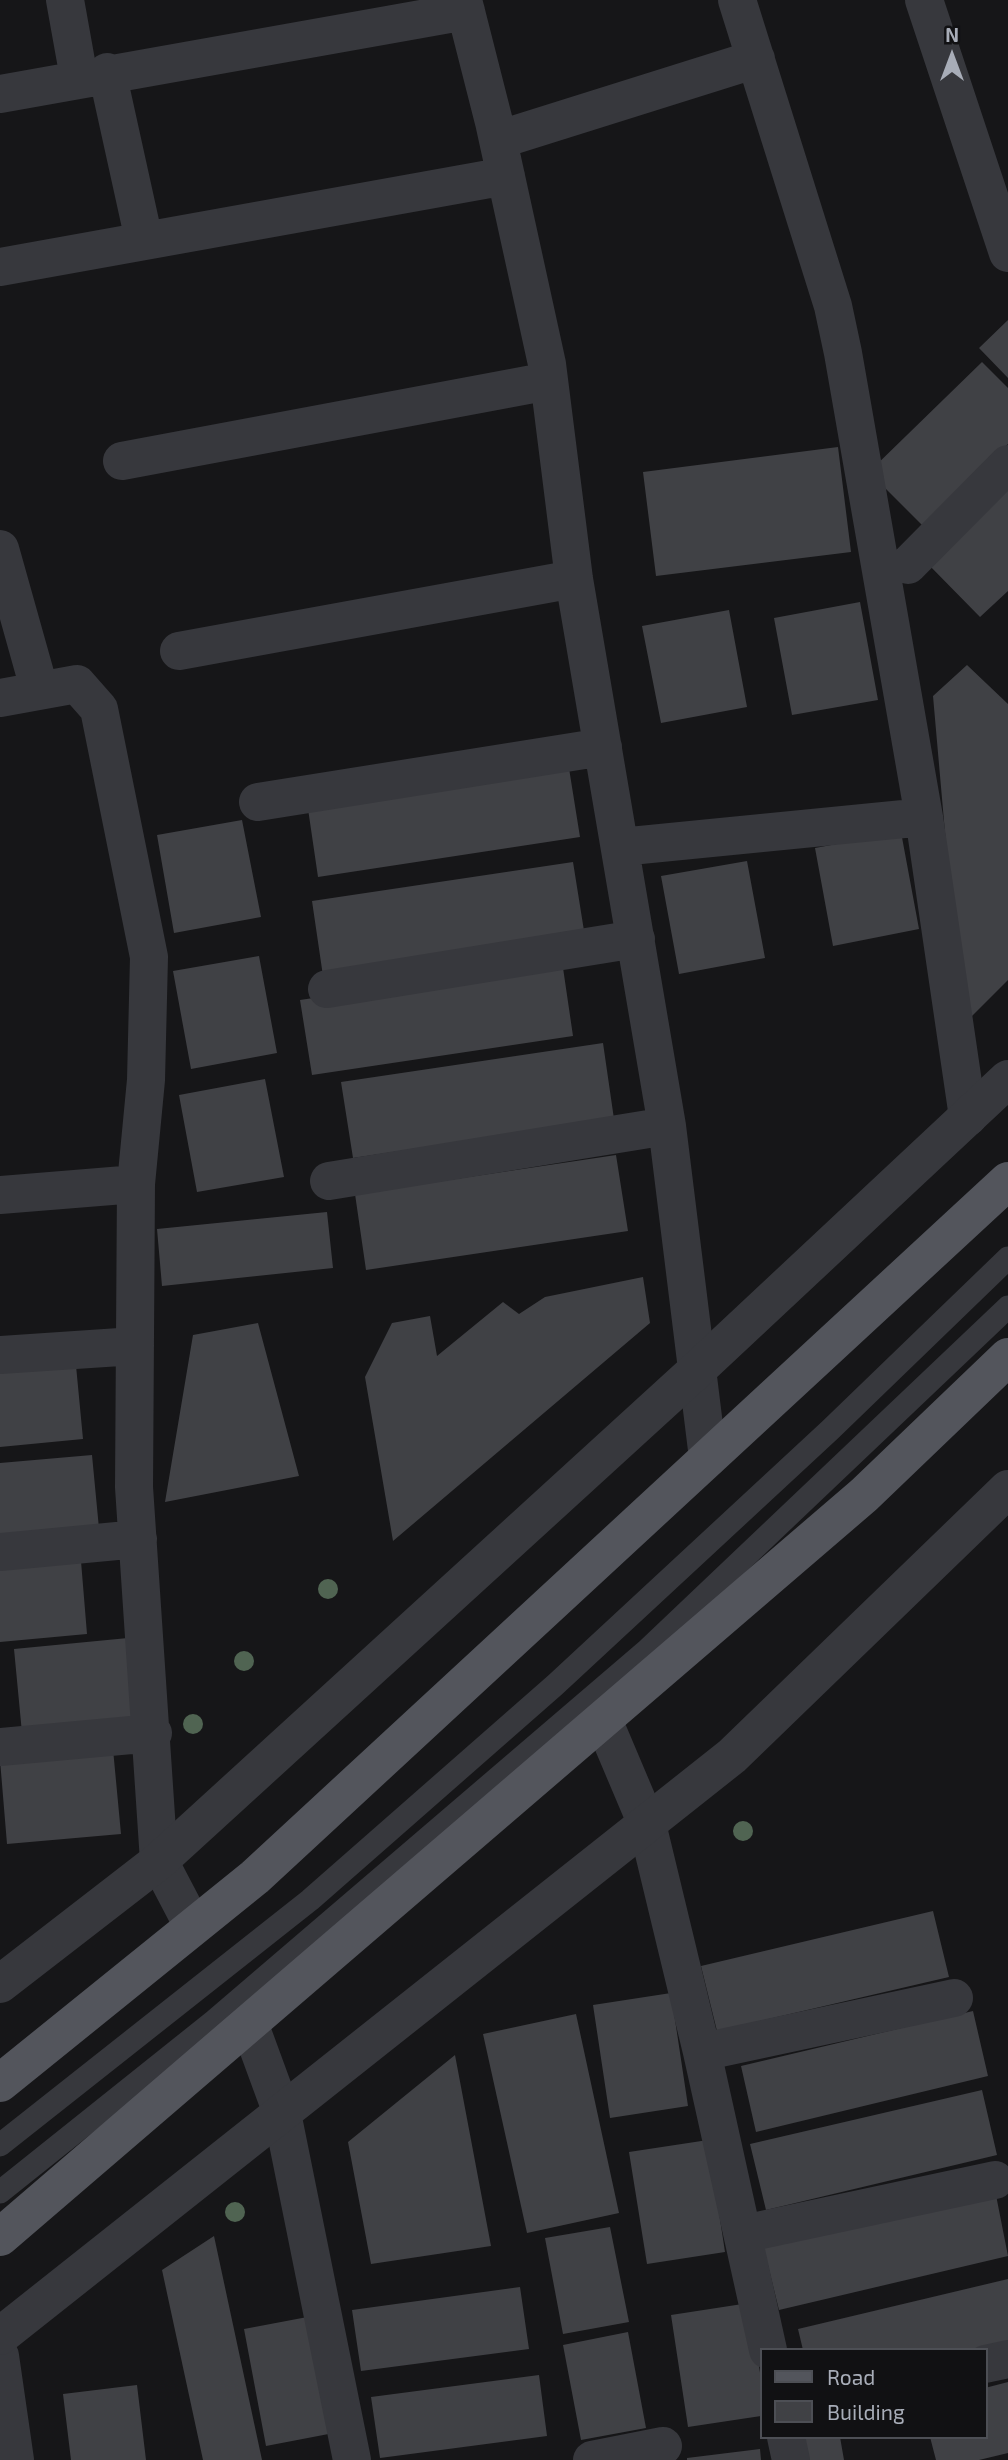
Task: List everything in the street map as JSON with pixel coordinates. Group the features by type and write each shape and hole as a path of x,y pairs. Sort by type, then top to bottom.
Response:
{"main road":[{"path":"0,2083 255,1877 1008,1181"},
{"path":"0,2237 864,1495 1008,1357"}],"street":[{"path":"65,0 93,75 144,240"},
{"path":"737,0 833,306 924,817 968,1117"},
{"path":"924,0 1008,253"},
{"path":"0,94 464,5 502,158 550,381 574,579 667,1126 708,1458"},
{"path":"0,267 144,240 502,158 756,59"},
{"path":"122,461 550,381"},
{"path":"908,565 1008,464"},
{"path":"0,549 39,688"},
{"path":"180,651 574,579"},
{"path":"0,698 39,688 77,684 99,709 149,957 146,1080 136,1184 134,1487 153,1733 159,1861 193,1926"},
{"path":"258,802 603,747"},
{"path":"620,847 924,817"},
{"path":"327,989 636,939"},
{"path":"0,1984 159,1861 699,1368 1008,1079"},
{"path":"329,1181 667,1126"},
{"path":"0,1195 136,1184"},
{"path":"0,1355 135,1346"},
{"path":"0,2336 732,1756 1008,1489"},
{"path":"0,1552 138,1539"},
{"path":"603,1720 647,1824 702,2052 768,2348"},
{"path":"0,1747 153,1733"},
{"path":"702,2052 954,1998"},
{"path":"249,2023 282,2113 352,2460"},
{"path":"743,2234 995,2180"},
{"path":"0,2356 15,2460"},
{"path":"987,2364 1008,2359"},
{"path":"786,2439 791,2460"},
{"path":"593,2460 663,2446"}],"lane":[{"path":"0,2145 310,1900 555,1685 830,1430 1008,1258"},
{"path":"0,2192 214,2021 646,1651 1008,1307"}],"building":[{"path":"1008,320 1008,378 979,348"},
{"path":"982,362 1008,388 1008,444 923,526 869,472"},
{"path":"838,447 851,552 656,576 643,472"},
{"path":"1008,484 1008,591 980,617 927,563"},
{"path":"860,602 878,700 792,715 774,618"},
{"path":"729,610 747,707 661,723 642,626"},
{"path":"967,665 1008,704 1008,980 962,1026 933,696"},
{"path":"568,762 580,837 318,877 307,802"},
{"path":"242,820 261,917 174,933 157,835"},
{"path":"901,832 919,929 833,946 815,848"},
{"path":"747,861 765,958 679,974 661,876"},
{"path":"573,862 585,937 323,976 312,901"},
{"path":"259,956 277,1053 191,1069 173,971"},
{"path":"562,961 573,1036 312,1075 300,1000"},
{"path":"603,1043 614,1119 353,1158 341,1082"},
{"path":"265,1079 284,1177 197,1192 179,1095"},
{"path":"616,1155 628,1231 366,1270 355,1194"},
{"path":"327,1212 333,1268 162,1286 157,1229"},
{"path":"643,1277 650,1323 393,1541 365,1377 392,1323 430,1316 437,1356 503,1302 519,1314 545,1297"},
{"path":"258,1323 299,1476 165,1502 193,1335"},
{"path":"75,1355 83,1439 0,1447 0,1362"},
{"path":"92,1455 100,1539 0,1548 0,1463"},
{"path":"80,1549 87,1634 0,1642 0,1556"},
{"path":"128,1638 136,1723 22,1733 14,1649"},
{"path":"113,1749 121,1834 7,1844 0,1760"},
{"path":"933,1911 949,1977 717,2031 701,1966"},
{"path":"671,1993 688,2106 610,2118 593,2005"},
{"path":"973,2011 988,2076 756,2132 741,2066"},
{"path":"576,2014 619,2213 527,2233 483,2034"},
{"path":"455,2055 491,2246 371,2264 348,2142"},
{"path":"982,2090 997,2155 766,2210 750,2144"},
{"path":"708,2140 725,2252 647,2264 629,2152"},
{"path":"995,2190 1008,2256 779,2310 763,2245"},
{"path":"610,2227 629,2322 563,2334 545,2238"},
{"path":"214,2236 262,2460 203,2460 162,2270"},
{"path":"1008,2279 1008,2348 803,2348 798,2329"},
{"path":"520,2287 529,2349 361,2371 352,2310"},
{"path":"749,2303 760,2373 760,2416 688,2427 671,2315"},
{"path":"318,2315 339,2432 266,2446 244,2329"},
{"path":"628,2332 646,2428 581,2440 563,2345"},
{"path":"539,2375 547,2436 380,2458 371,2397"},
{"path":"1008,2382 1008,2453 979,2460 936,2460 931,2439 987,2439 987,2387"},
{"path":"137,2385 146,2460 71,2460 63,2394"},
{"path":"794,2439 840,2439 844,2460 798,2460"},
{"path":"760,2449 761,2460 687,2460 687,2458"}]}
